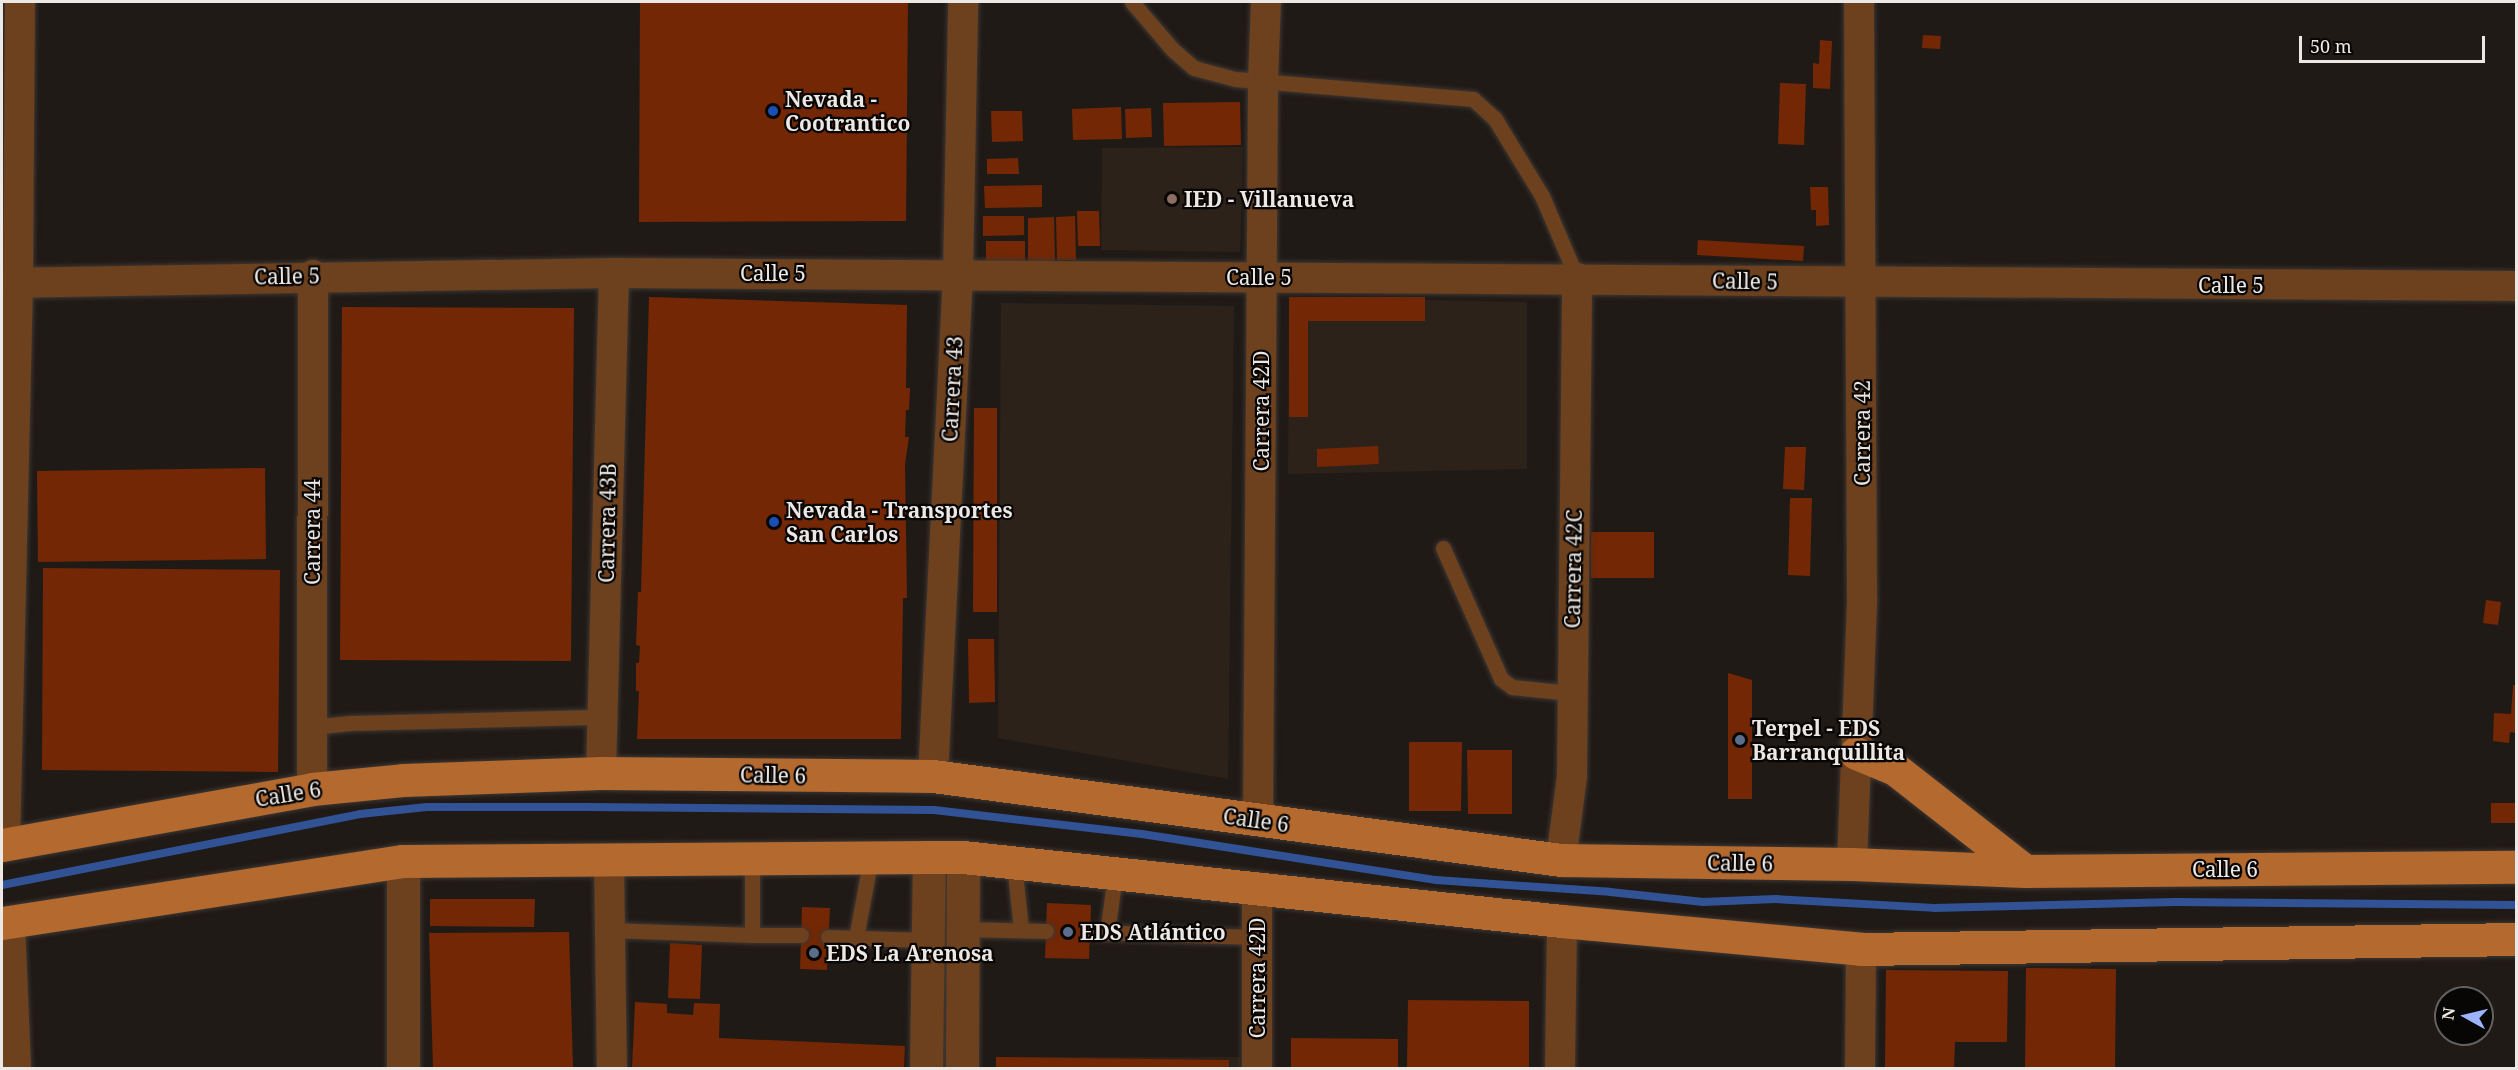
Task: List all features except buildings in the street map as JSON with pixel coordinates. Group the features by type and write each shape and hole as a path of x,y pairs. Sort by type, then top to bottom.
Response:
{"main road":[{"path":"1856,753 1895,769 2025,871"},
{"name":"Calle 6","path":"3,845 312,789 403,780 601,773 933,776 1560,860 1852,864 2025,871 2517,867"},
{"path":"6,923 403,861 609,861 929,856 963,857 1562,921 1861,949 2182,942 2517,939"}],"street":[{"path":"3,845 10,283 20,2"},
{"name":"Carrera 43","path":"933,776 958,274 963,2"},
{"name":"Carrera 42D","path":"1258,820 1263,80 1266,2"},
{"name":"Carrera 42","path":"1852,864 1862,598 1859,2"},
{"name":"Calle 5","path":"10,283 313,275 614,273 2517,286"},
{"name":"Carrera 43B","path":"601,773 614,273"},
{"name":"Carrera 44","path":"312,789 313,275"},
{"name":"Carrera 42C","path":"1560,860 1572,776 1571,693 1577,278"},
{"path":"926,1068 929,856"},
{"path":"962,1068 963,857"},
{"path":"402,1068 403,861"},
{"path":"609,861 612,1068"},
{"name":"Carrera 42D","path":"1257,887 1257,1068"},
{"path":"1560,1068 1562,921"},
{"path":"6,923 16,1068"},
{"path":"1860,1068 1861,949"}],"lane":[{"path":"1132,2 1172,49 1194,68 1235,79 1473,99 1495,119 1542,196 1577,278"},
{"path":"1443,548 1501,679 1512,687 1571,693"},
{"path":"312,727 350,723 602,717"},
{"path":"856,938 871,857"},
{"path":"752,859 752,935"},
{"path":"1014,863 1021,930"},
{"path":"1107,933 1115,875"},
{"path":"961,929 1046,931"},
{"path":"610,930 801,935"},
{"path":"1090,932 1256,937"},
{"path":"828,937 927,940"}],"shaded area":[{"name":"IED - Villanueva","path":"1243,147 1240,252 1101,250 1102,148"},
{"path":"1289,297 1527,302 1527,469 1288,474"},
{"path":"1001,303 1234,306 1228,779 998,738"},
{"path":"996,1057 1240,1057 1240,1068 996,1068"}],"waterway":[{"path":"2,885 360,814 427,807 589,807 934,810 1142,834 1436,880 1610,892 1703,902 1775,899 1934,908 2175,902 2516,905"}],"place":[{"name":"Nevada - Cootrantico","path":"773,111"},
{"name":"IED - Villanueva","path":"1172,199"},
{"name":"Nevada - Transportes San Carlos","path":"774,522"},
{"name":"Terpel - EDS Barranquillita","path":"1740,740"},
{"name":"EDS Atlántico","path":"1068,932"},
{"name":"EDS La Arenosa","path":"814,953"}]}
